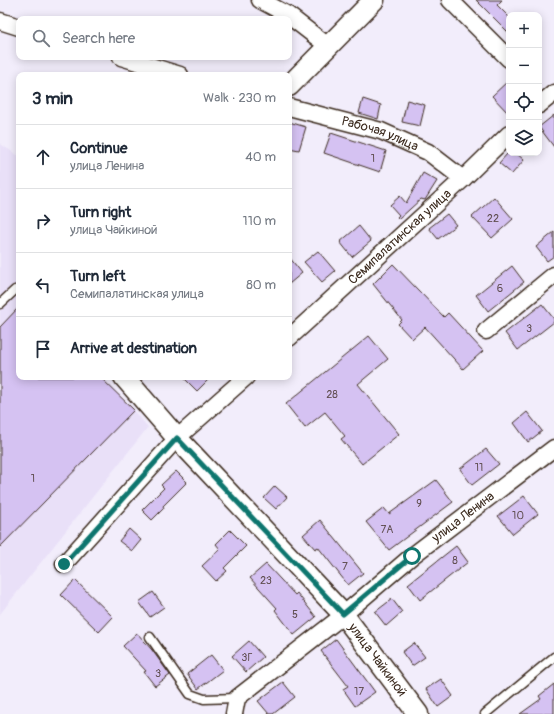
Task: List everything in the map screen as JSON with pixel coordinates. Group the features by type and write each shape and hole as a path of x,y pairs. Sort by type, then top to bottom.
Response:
{"street":[{"path":"260,0 289,16"},
{"path":"292,83 374,0"},
{"path":"450,0 506,56"},
{"path":"292,18 328,46"},
{"path":"0,21 16,26"},
{"path":"131,60 170,72"},
{"name":"Рабочая улица","path":"292,108 381,131 428,152 463,179"},
{"name":"Семипалатинская улица","path":"292,335 463,179 506,137"},
{"path":"486,331 554,275"},
{"name":"улица Чайкиной","path":"127,380 177,438 343,614 418,714"},
{"path":"64,564 177,438 243,380"},
{"name":"улица Ленина","path":"237,698 343,614 412,556 554,448"},
{"path":"234,714 237,698"}],"lane":[{"path":"0,304 16,290"},
{"path":"150,638 190,694 204,698 237,698"},
{"path":"485,714 554,657"}],"shaded area":[{"path":"0,144 16,154 16,380 106,380 148,427 0,614"}],"building":[{"path":"476,0 502,0 497,5 506,14 506,30"},
{"path":"506,83 506,111 492,96"},
{"path":"363,99 381,105 378,119 359,113"},
{"path":"407,100 425,105 420,126 402,122"},
{"path":"554,115 554,147 542,131 542,125"},
{"path":"292,123 306,127 299,150 292,149"},
{"path":"331,133 386,151 380,172 324,153"},
{"path":"506,155 519,156 524,160 512,174 499,163"},
{"path":"423,173 437,181 425,200 421,199 399,219 397,217 399,215 390,205 400,196 406,203"},
{"path":"494,197 513,219 492,238 472,217"},
{"path":"447,214 456,225 438,239 429,228"},
{"path":"359,226 371,241 352,257 340,242"},
{"path":"554,232 554,256 547,261 536,247"},
{"path":"318,251 335,271 322,282 304,262"},
{"path":"292,261 302,273 292,281"},
{"path":"393,264 444,317 448,313 483,351 463,369 425,327 412,339 398,324 402,320 373,284"},
{"path":"512,266 524,282 488,311 476,295"},
{"path":"542,304 554,319 554,322 518,350 505,333"},
{"path":"16,310 16,380 103,380 134,410 0,547 0,327"},
{"path":"369,336 388,359 358,384 399,434 362,464 341,439 345,436 325,412 305,428 286,404"},
{"path":"186,380 208,380 197,391"},
{"path":"527,412 542,431 528,442 514,423"},
{"path":"486,449 499,464 472,485 460,469"},
{"path":"176,471 187,482 163,506 164,508 152,520 142,510 164,488 161,485"},
{"path":"436,480 453,502 389,550 366,522 384,508 389,514"},
{"path":"275,486 287,497 276,509 264,498"},
{"path":"524,496 538,514 513,534 498,516"},
{"path":"320,520 363,573 348,585 318,547 315,549 303,535"},
{"path":"129,529 141,540 132,551 119,541"},
{"path":"230,530 246,546 224,568 227,571 216,581 202,566 220,549 216,544"},
{"path":"456,546 468,562 420,600 408,584"},
{"path":"266,564 295,595 297,593 316,617 294,635 275,610 277,608 250,578"},
{"path":"75,580 113,617 99,632 61,595"},
{"path":"153,592 164,607 150,617 139,602"},
{"path":"392,599 402,612 386,626 375,612"},
{"path":"137,633 152,650 170,675 155,686 144,672 146,671 123,646"},
{"path":"336,639 375,692 355,706 343,689 348,686 321,651"},
{"path":"249,641 263,657 246,672 232,656"},
{"path":"414,643 425,657 412,666 402,652"},
{"path":"211,655 223,670 198,689 187,674"},
{"path":"441,679 453,696 438,707 426,689"},
{"path":"283,682 295,697 273,714 269,714 258,701"},
{"path":"554,684 554,714 520,714 541,699 539,696"}],"route":[{"path":"64,564 177,438 343,614 412,556"}]}
